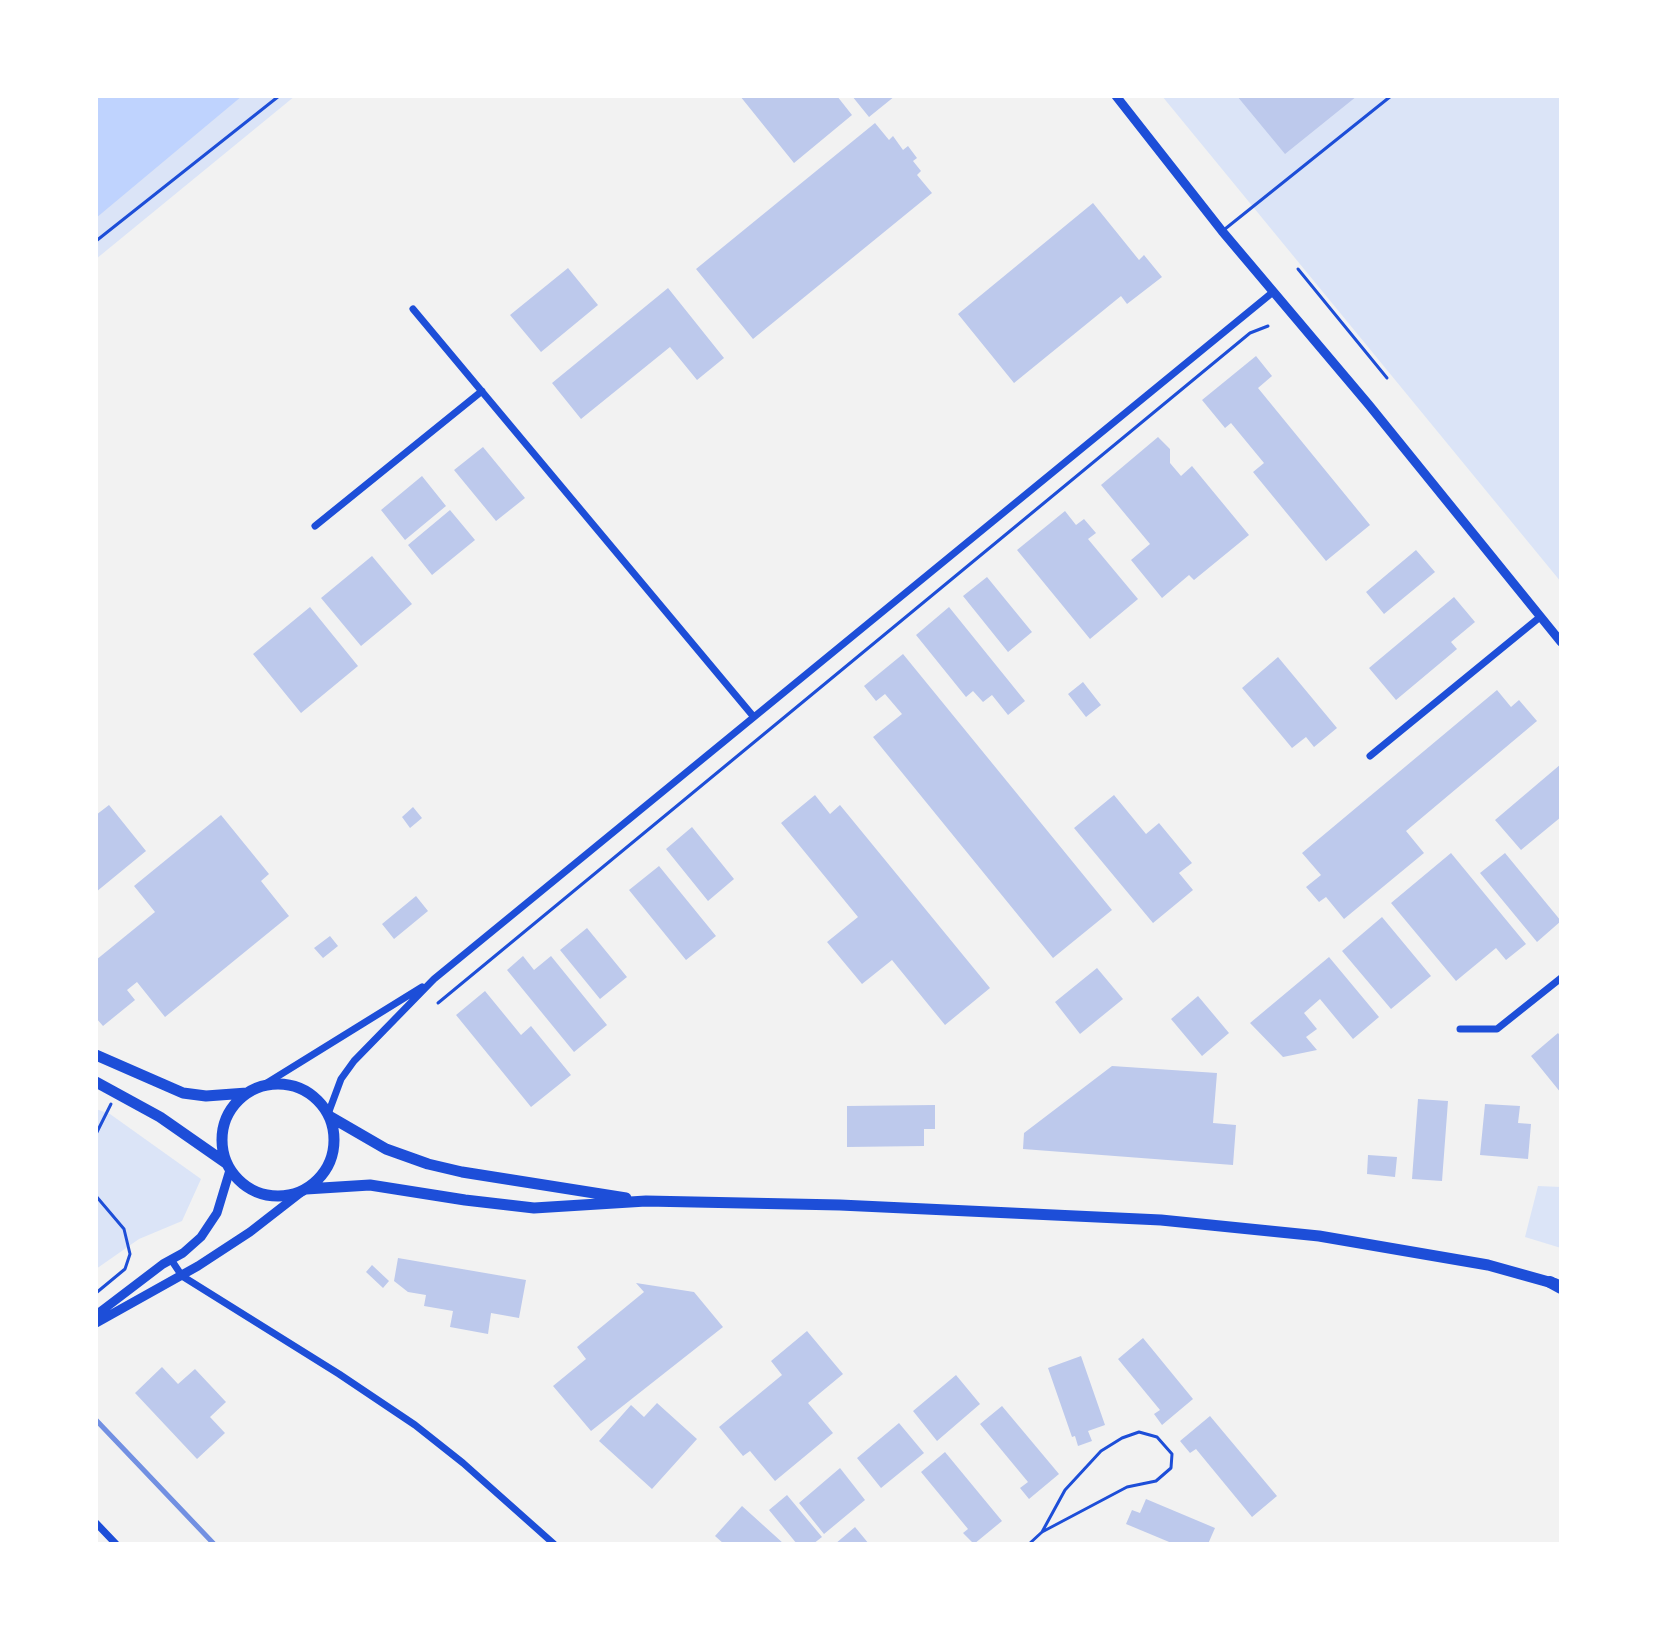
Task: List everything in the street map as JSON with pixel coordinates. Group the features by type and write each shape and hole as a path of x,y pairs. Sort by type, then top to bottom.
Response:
{"highway":[{"path":"96,1055 183,1093 206,1096 247,1093"},
{"path":"96,1082 160,1117 228,1167 245,1185 263,1194 284,1195 305,1189 370,1185 534,1208 646,1201 840,1205 1177,1222 1319,1236 1488,1265 1558,1285"},
{"path":"228,1167 222,1144 224,1124 232,1106 247,1093 262,1086 283,1083 303,1089 315,1097 329,1115 386,1149 428,1164 646,1201"},
{"path":"305,1189 324,1171 332,1154 334,1134 329,1115"}],"street":[{"path":"1121,98 1222,231 1369,405 1561,642"},
{"path":"329,1115 341,1079 354,1061 434,979 1273,292"},
{"path":"413,309 753,716"},
{"path":"315,526 482,391"},
{"path":"1370,756 1540,617"},
{"path":"1460,1029 1497,1029 1561,978"},
{"path":"262,1086 434,979"},
{"path":"96,1315 163,1264 172,1261 208,1228 219,1207 228,1167"},
{"path":"96,1323 182,1276 250,1232 305,1189"},
{"path":"172,1261 182,1276 415,1425 554,1544"},
{"path":"96,1523 116,1544"}],"lane":[{"path":"1222,231 1391,96"},
{"path":"1029,1544 1042,1532 1127,1487 1156,1481 1171,1468 1172,1454 1157,1437 1139,1432 1122,1438 1101,1451 1065,1490 1042,1532"}],"path":[{"path":"96,241 279,96"},
{"path":"1298,269 1387,378"},
{"path":"438,1003 1250,333 1268,326"},
{"path":"96,1196 124,1229 130,1254 125,1269 96,1293"}],"shaded area":[{"path":"96,96 295,96 96,259"},
{"path":"1162,96 1561,96 1561,582"},
{"path":"96,1109 110,1114 201,1179 182,1221 139,1239 96,1269"},
{"path":"1538,1186 1561,1187 1561,1248 1525,1237"}],"water":[{"path":"96,96 242,96 96,218"}],"building":[{"path":"740,96 837,96 852,115 794,163"},
{"path":"852,96 895,96 869,117"},
{"path":"1237,96 1357,96 1285,154"},
{"path":"875,123 889,140 893,136 903,150 908,146 917,158 913,161 921,171 917,175 932,193 753,339 696,269"},
{"path":"1093,203 1139,260 1144,255 1162,277 1127,304 1121,296 1014,383 958,314"},
{"path":"568,268 598,305 541,352 510,315"},
{"path":"668,288 724,358 697,380 670,347 581,419 552,383"},
{"path":"1256,356 1272,376 1258,388 1370,525 1326,561 1253,472 1264,463 1231,423 1225,428 1202,400"},
{"path":"1158,437 1170,449 1170,463 1181,476 1192,466 1249,535 1194,580 1189,575 1162,598 1131,560 1150,544 1101,485"},
{"path":"483,447 525,498 496,521 454,470"},
{"path":"422,476 446,506 405,540 381,510"},
{"path":"450,510 475,540 432,575 408,545"},
{"path":"1065,511 1076,525 1084,519 1096,533 1088,539 1138,599 1090,639 1017,550"},
{"path":"1416,550 1435,572 1384,614 1366,592"},
{"path":"372,556 412,604 361,646 321,598"},
{"path":"987,577 1032,632 1008,652 963,596"},
{"path":"1454,597 1475,622 1451,642 1457,649 1396,700 1369,668"},
{"path":"310,607 358,666 301,713 253,654"},
{"path":"949,607 1025,701 1008,715 992,695 983,702 973,691 966,697 916,635"},
{"path":"903,654 1112,910 1053,958 873,737 902,714 885,694 876,701 864,686"},
{"path":"1278,657 1337,728 1314,747 1306,737 1292,748 1242,688"},
{"path":"1083,682 1101,705 1086,717 1068,694"},
{"path":"1497,690 1511,707 1519,700 1537,721 1406,831 1424,853 1344,919 1326,897 1319,902 1306,887 1321,875 1302,853"},
{"path":"1561,764 1561,817 1521,850 1495,820"},
{"path":"815,795 830,814 840,805 990,988 945,1025 892,960 862,984 827,942 858,917 781,823"},
{"path":"1114,795 1146,834 1159,823 1192,863 1179,873 1193,890 1153,923 1074,828"},
{"path":"109,805 146,851 96,892 96,815"},
{"path":"413,807 422,818 410,828 402,817"},
{"path":"221,815 269,874 261,881 289,916 165,1017 137,982 127,990 135,1000 103,1026 96,1018 96,960 155,912 134,886"},
{"path":"692,827 734,879 708,901 666,849"},
{"path":"1451,853 1526,944 1506,960 1496,948 1456,981 1391,903"},
{"path":"1505,853 1561,921 1537,942 1480,873"},
{"path":"659,866 716,936 686,960 629,890"},
{"path":"416,896 428,911 394,939 382,924"},
{"path":"1382,917 1431,976 1391,1009 1342,951"},
{"path":"587,928 627,977 600,999 560,950"},
{"path":"330,936 338,946 323,958 314,948"},
{"path":"523,956 534,970 551,956 607,1025 574,1052 507,970"},
{"path":"1329,957 1379,1017 1353,1039 1320,999 1304,1013 1317,1029 1306,1037 1317,1050 1283,1057 1250,1023"},
{"path":"1097,968 1123,999 1080,1034 1055,1002"},
{"path":"485,991 521,1035 531,1026 571,1075 531,1107 456,1015"},
{"path":"1198,996 1229,1033 1202,1056 1171,1019"},
{"path":"1558,1033 1561,1037 1561,1093 1531,1056"},
{"path":"1112,1066 1217,1073 1213,1123 1236,1125 1233,1165 1023,1149 1024,1133"},
{"path":"1418,1099 1448,1101 1442,1181 1412,1179"},
{"path":"1485,1104 1520,1106 1518,1123 1531,1124 1528,1159 1480,1155"},
{"path":"935,1105 935,1129 924,1129 924,1146 847,1147 847,1106"},
{"path":"1368,1155 1397,1157 1395,1177 1367,1174"},
{"path":"398,1258 526,1280 519,1318 491,1313 488,1334 450,1327 453,1311 424,1306 426,1295 408,1292 394,1281"},
{"path":"372,1265 389,1281 383,1288 366,1272"},
{"path":"636,1283 694,1292 723,1327 591,1431 553,1386 586,1359 577,1347 644,1292"},
{"path":"807,1331 843,1374 808,1403 833,1433 775,1481 750,1451 743,1456 719,1427 782,1375 771,1361"},
{"path":"1143,1338 1193,1399 1162,1425 1154,1414 1160,1410 1118,1359"},
{"path":"1081,1356 1105,1425 1088,1431 1092,1441 1078,1446 1048,1368"},
{"path":"162,1367 178,1384 195,1369 226,1402 210,1417 225,1433 197,1459 135,1393"},
{"path":"956,1375 980,1404 937,1441 913,1411"},
{"path":"657,1403 697,1439 652,1489 599,1441 631,1405 644,1417"},
{"path":"1002,1406 1059,1474 1029,1499 1020,1488 1028,1482 980,1424"},
{"path":"1210,1416 1277,1496 1252,1517 1196,1449 1190,1453 1180,1441"},
{"path":"899,1423 924,1453 881,1488 857,1458"},
{"path":"945,1452 1002,1521 974,1544 963,1533 968,1529 921,1472"},
{"path":"840,1468 865,1500 824,1534 799,1503"},
{"path":"787,1495 822,1537 813,1544 797,1544 769,1510"},
{"path":"1146,1499 1215,1528 1208,1544 1174,1544 1126,1524 1132,1510 1140,1513"},
{"path":"742,1506 784,1544 724,1544 715,1536"},
{"path":"855,1527 869,1544 835,1544"}],"railway":[{"path":"96,1420 214,1544"}]}
